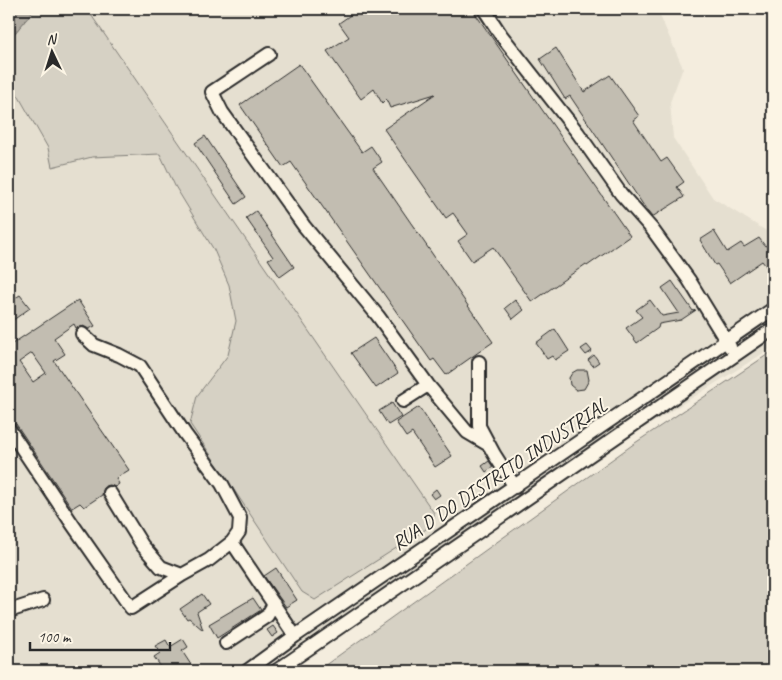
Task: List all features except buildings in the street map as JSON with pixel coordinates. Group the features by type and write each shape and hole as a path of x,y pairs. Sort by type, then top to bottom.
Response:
{"street":[{"path":"484,9 501,35 578,133 621,194 652,228 689,280 726,342 737,354"},
{"path":"269,54 212,92 222,112 304,226 378,316 428,385 467,432 489,445"},
{"name":"RUA D DO DISTRITO INDUSTRIAL","path":"247,671 295,636 773,309"},
{"name":"RUA D DO DISTRITO INDUSTRIAL","path":"276,671 773,329"},
{"path":"9,429 131,608 209,560 232,542 239,532 240,518 222,484 185,434 140,366 94,345 82,334"},
{"path":"479,362 479,426 515,486"},
{"path":"403,401 428,385"},
{"path":"110,493 142,545 161,567 182,575"},
{"path":"232,542 295,636"},
{"path":"9,611 43,600"},
{"path":"226,643 267,616 274,604"}],"shaded area":[{"path":"9,9 35,9 9,40"},
{"path":"34,9 657,9 683,68 670,102 673,138 713,198 773,235 773,347 257,671 9,671 9,40"},
{"path":"35,9 87,9 434,513 434,524 315,600 302,592 190,424 197,396 228,355 236,321 229,285 214,250 175,186 160,154 92,157 52,167 48,148 15,90 9,88 9,40"},
{"path":"773,351 773,671 317,671 635,443"}]}
